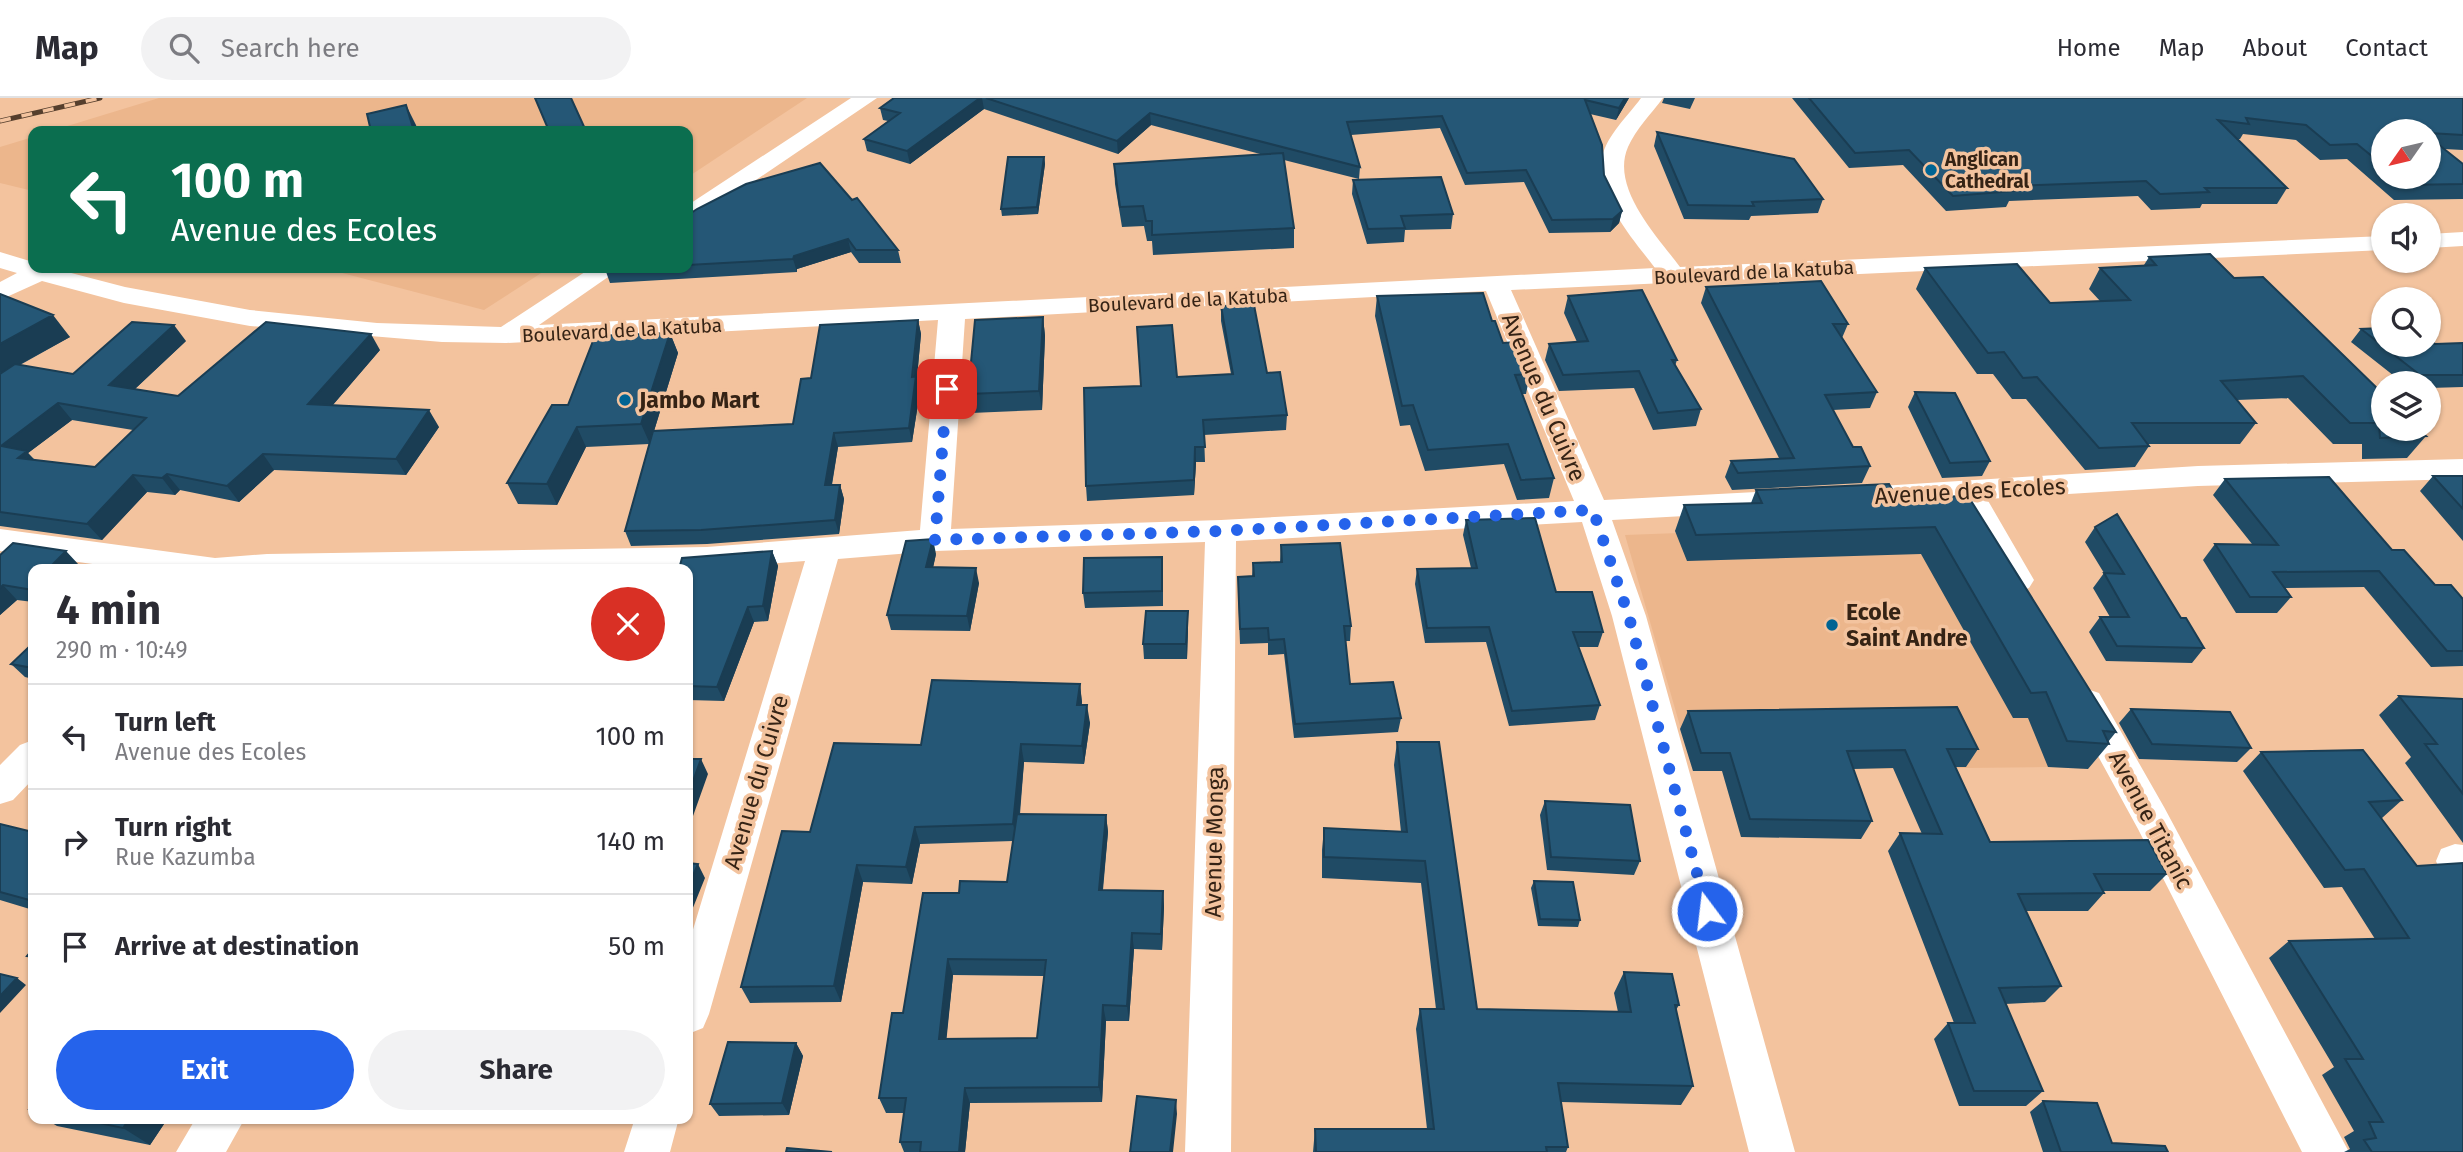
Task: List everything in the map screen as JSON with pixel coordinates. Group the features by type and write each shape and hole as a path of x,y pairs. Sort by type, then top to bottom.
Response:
{"street":[{"path":"693,212 866,98"},
{"path":"1652,98 1616,149 1612,173 1619,195 1673,275"},
{"path":"2441,240 2463,239"},
{"name":"Boulevard de la Katuba","path":"38,273 196,311 312,328 405,335 506,335 952,314 1495,283 2371,244"},
{"name":"Boulevard de la Katuba","path":"0,260 28,270"},
{"path":"0,292 38,273"},
{"path":"506,335 600,273"},
{"name":"Avenue du Cuivre","path":"1495,283 1593,510 1629,617 1772,1152"},
{"path":"935,540 952,314"},
{"name":"Avenue des Ecoles","path":"622,564 824,551 935,540 1221,531 1968,492 2198,476 2463,469"},
{"path":"1968,492 2036,612"},
{"name":"Avenue Monga","path":"1208,1152 1221,531"},
{"path":"0,540 175,564"},
{"name":"Avenue du Cuivre","path":"693,997 824,551"},
{"name":"Avenue Titanic","path":"2070,673 2151,818 2326,1152"},
{"path":"0,789 28,760"},
{"path":"200,1152 219,1124"},
{"path":"647,1152 655,1124"}],"shaded area":[{"path":"159,98 807,98 693,174 693,126 67,126"},
{"path":"28,139 28,190 0,183 0,147"},
{"path":"342,273 541,273 484,310"},
{"name":"Ecole Saint Andre","path":"1953,523 2073,734 2088,769 2048,767 1693,771 1625,535"}],"building":[{"path":"535,98 571,98 584,126 547,126"},
{"path":"894,98 980,98 907,151 864,139 900,113 880,108"},
{"path":"986,98 1625,98 1619,108 1585,100 1602,145 1604,175 1622,211 1613,219 1552,220 1526,170 1467,173 1442,116 1347,122 1360,167 1150,113 1117,141"},
{"path":"1809,98 2463,98 2463,135 2441,134 2441,119 2371,119 2371,155 2357,144 2330,145 2306,125 2246,118 2249,124 2218,120 2287,188 2205,188 2209,192 2160,194 2146,181 2008,186 2014,191 1953,196 1909,150 1855,153"},
{"path":"406,105 412,126 370,126 367,114"},
{"path":"1657,132 1794,159 1823,199 1752,202 1754,206 1688,205"},
{"path":"2441,147 2463,164 2463,184 2441,184"},
{"path":"1283,153 1294,228 1152,235 1152,221 1146,221 1143,206 1120,207 1114,164"},
{"path":"1008,157 1044,157 1037,207 1001,209"},
{"path":"820,163 852,200 857,198 898,250 856,250 848,239 794,256 793,259 693,265 693,212 746,184"},
{"path":"1441,177 1453,214 1401,216 1405,228 1368,229 1353,180"},
{"path":"2210,254 2234,278 2263,277 2371,382 2371,423 2350,423 2303,376 2221,381 2256,423 2132,423 2149,446 2099,448 2037,377 2023,378 2004,352 1988,353 1925,268 2017,264 2050,303 2130,300 2100,268 2156,265 2149,257"},
{"path":"1821,281 1848,324 1833,324 1877,392 1825,395 1853,447 1861,447 1870,466 1738,473 1731,461 1794,458 1706,287"},
{"path":"1642,290 1677,360 1672,360 1701,409 1658,413 1639,371 1563,375 1549,344 1588,341 1568,296"},
{"path":"1483,293 1503,343 1517,342 1530,374 1515,375 1554,478 1521,480 1508,444 1428,450 1413,405 1402,406 1377,296"},
{"path":"0,294 53,315 0,344"},
{"path":"1254,305 1267,373 1280,372 1287,415 1203,420 1205,447 1195,447 1194,480 1086,486 1084,388 1141,386 1137,327 1172,325 1177,377 1233,374 1221,306"},
{"path":"1043,317 1039,391 968,394 975,320"},
{"path":"918,320 912,377 916,376 909,428 834,433 825,485 840,485 835,520 701,530 625,531 653,431 793,424 801,379 811,378 820,325"},
{"path":"132,322 174,325 109,385 178,396 266,322 371,334 308,404 429,410 396,459 263,454 227,486 167,474 162,478 133,475 87,524 0,512 0,374 15,364 73,374","holes":["58,403 146,418 95,467 18,458 27,451 1,446"]},
{"path":"2361,329 2371,329 2371,337"},
{"path":"670,333 641,424 577,427 547,484 507,483 552,405 568,405 595,336"},
{"path":"2463,343 2463,375 2441,375 2441,371 2415,371 2397,357 2441,357 2441,344"},
{"path":"1915,392 1955,393 1990,461 1950,463"},
{"path":"2433,476 2463,476 2463,509"},
{"path":"2329,477 2392,550 2404,550 2435,585 2451,585 2463,599 2463,651 2447,651 2379,571 2273,572 2291,597 2250,597 2215,544 2278,545 2225,479"},
{"path":"1889,484 1897,498 1968,496 2116,732 2103,731 2109,744 2067,741 2046,692 2031,693 1935,527 1696,535 1684,505 1762,503 1756,490"},
{"path":"2117,514 2181,618 2186,618 2204,648 2117,646 2100,617 2129,617 2104,573 2124,574 2095,527"},
{"path":"1535,518 1556,592 1592,592 1603,632 1573,632 1600,705 1512,711 1489,627 1427,628 1417,569 1477,568 1466,520"},
{"path":"933,539 926,567 976,568 967,616 887,615 906,541"},
{"path":"13,543 66,551 53,564 28,564 28,589 3,585 0,588 0,555"},
{"path":"1340,543 1351,626 1344,626 1350,684 1393,682 1401,718 1295,724 1284,639 1269,640 1268,628 1240,629 1238,577 1254,576 1253,563 1282,562 1281,545"},
{"path":"772,551 763,606 748,607 717,687 693,686 693,564 680,564 682,558"},
{"path":"1162,557 1162,591 1083,593 1084,558"},
{"path":"1146,611 1188,611 1186,644 1143,644"},
{"path":"28,648 28,667 11,664"},
{"path":"932,680 1080,684 1077,705 1087,705 1082,746 1021,744 1013,824 915,827 906,867 857,865 834,986 741,987 782,831 810,832 834,743 921,745"},
{"path":"2399,696 2463,699 2463,794 2425,744 2437,744"},
{"path":"1957,707 1978,749 1947,749 1990,842 2148,840 2167,874 2094,874 2104,893 2018,894 2061,986 1999,988 2043,1091 1974,1091 1948,1023 1975,1023 1900,833 1942,834 1905,750 1847,751 1872,821 1750,819 1730,753 1701,753 1688,711"},
{"path":"2131,709 2230,712 2251,748 2152,744"},
{"path":"1397,742 1439,742 1477,1009 1631,1012 1624,972 1672,974 1679,1005 1675,1005 1693,1086 1558,1083 1568,1147 1546,1147 1547,1152 1316,1152 1315,1129 1434,1129 1420,1009 1444,1009 1425,861 1324,857 1324,828 1407,832"},
{"path":"2363,750 2402,800 2369,802 2417,866 2463,863 2463,1152 2372,1152 2364,1140 2376,1138 2369,1122 2383,1122 2345,1059 2363,1059 2289,941 2409,938 2364,869 2345,870 2261,752"},
{"path":"693,759 701,759 693,781"},
{"path":"1545,801 1630,805 1640,861 1551,857"},
{"path":"1017,814 1106,815 1099,890 1163,891 1161,934 1132,933 1127,1006 1103,1005 1099,1087 965,1088 959,1152 920,1152 921,1142 900,1142 906,1098 879,1098 892,1013 903,1013 923,893 959,893 960,881 1007,882","holes":["948,959 1046,960 1037,1038 939,1039"]},
{"path":"0,824 28,831 28,900 0,892"},
{"path":"1534,881 1573,882 1580,920 1540,919"},
{"path":"0,974 17,978 0,996"},
{"path":"728,1042 796,1043 782,1103 710,1104"},
{"path":"1137,1096 1176,1100 1170,1152 1130,1152"},
{"path":"2043,1101 2097,1103 2112,1143 2165,1146 2168,1152 2061,1152"},
{"path":"104,1124 126,1124 123,1128"},
{"path":"787,1148 832,1152 786,1152"}],"railway":[{"path":"0,121 100,98"}],"place":[{"name":"Anglican Cathedral","path":"1931,170"},
{"name":"Jambo Mart","path":"625,400"},
{"name":"Ecole Saint Andre","path":"1832,625"}],"route":[{"path":"947,389 935,540 1221,531 1593,510 1629,617 1707,911"}]}
